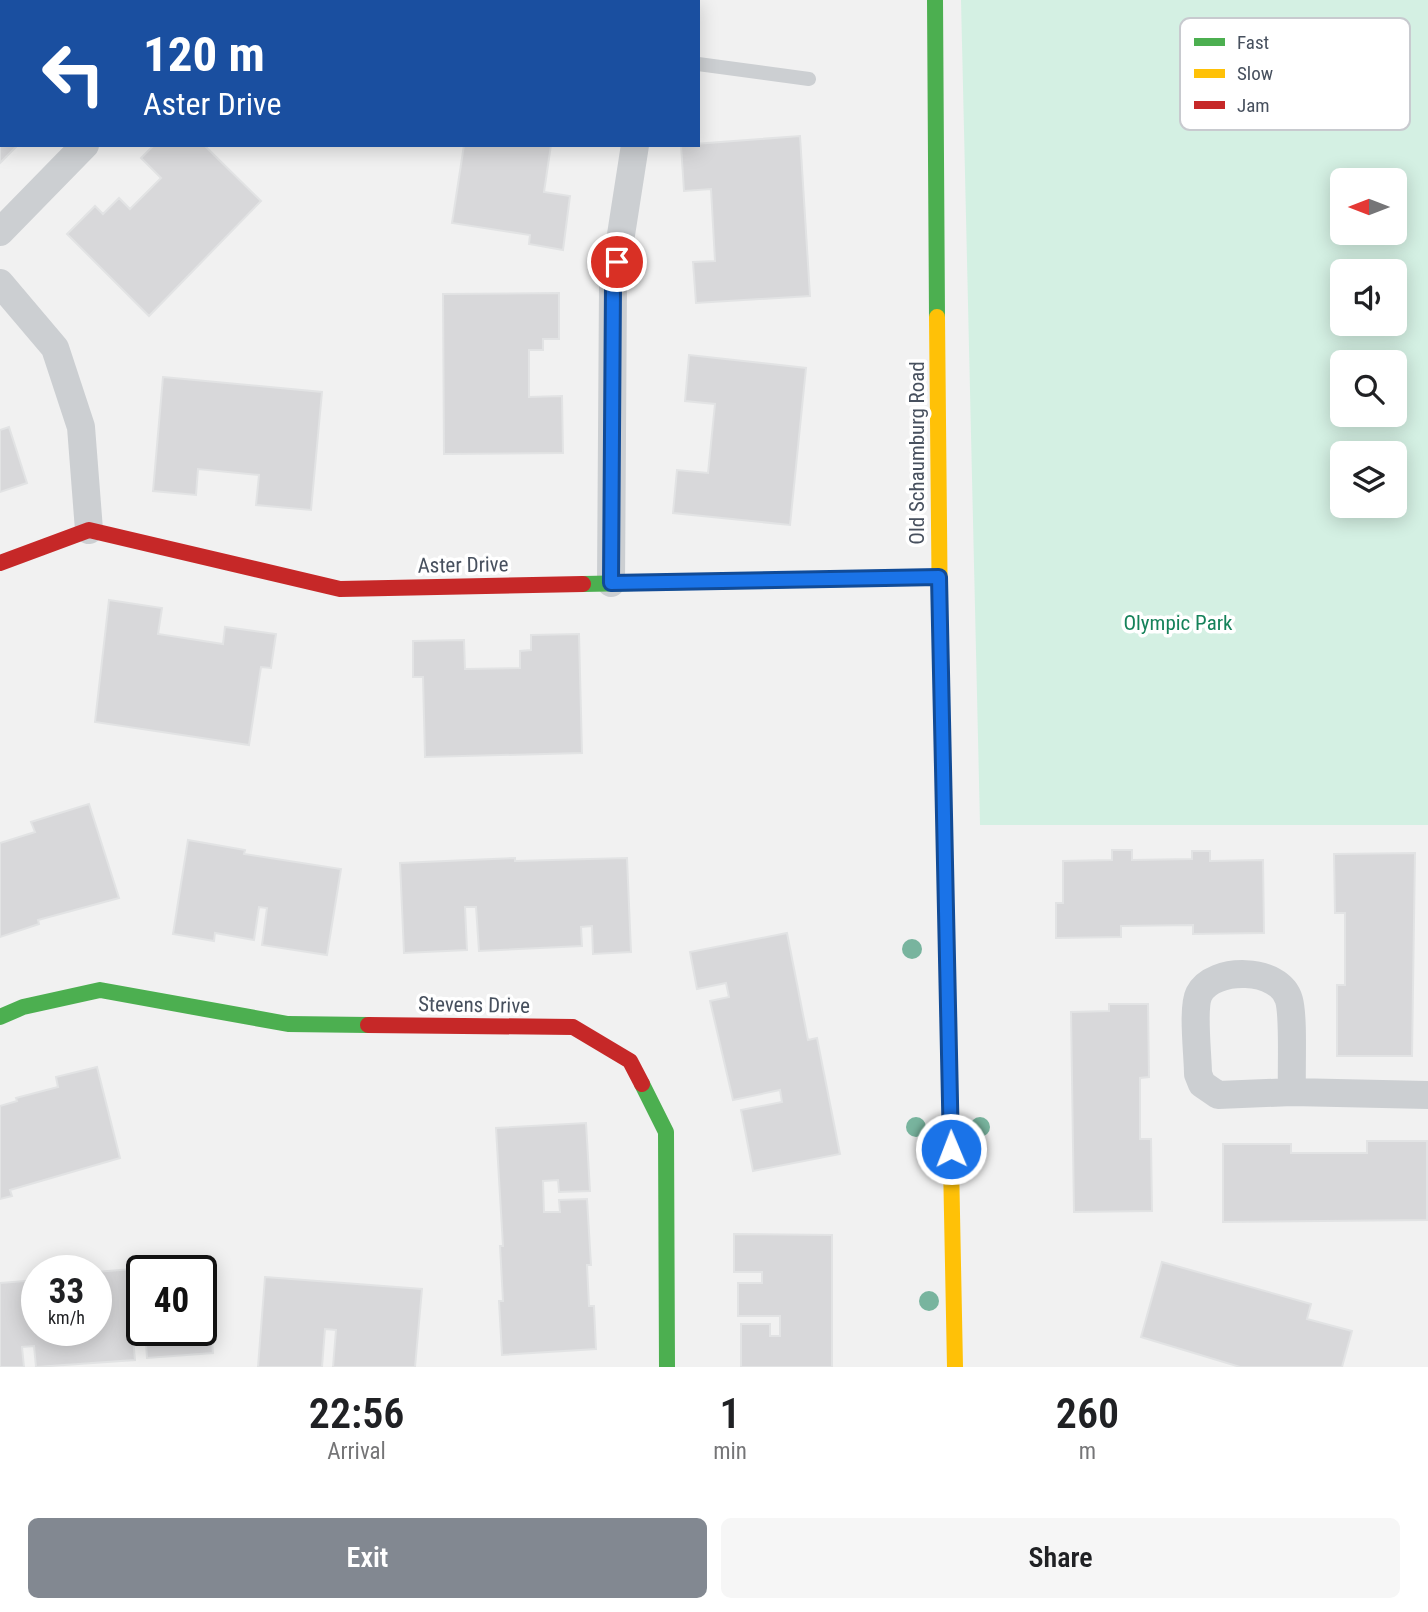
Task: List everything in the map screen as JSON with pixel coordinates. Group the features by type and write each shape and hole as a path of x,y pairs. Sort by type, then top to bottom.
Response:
{"street":[{"name":"Old Schaumburg Road","path":"935,0 939,577 956,1367"},
{"path":"0,232 83,147"},
{"path":"611,583 613,286 635,147"},
{"path":"0,283 55,348 81,427 89,530 0,563"},
{"name":"Aster Drive","path":"89,530 340,589 939,577"},
{"path":"1292,1091 1289,1000 1280,984 1261,976 1222,976 1205,984 1197,998 1198,1074 1202,1084 1218,1095 1292,1091 1428,1095"},
{"name":"Stevens Drive","path":"0,1017 23,1007 100,990 288,1024 573,1027 630,1061 666,1132 667,1367"}],"lane":[{"path":"700,64 809,79"}],"green space":[{"name":"Olympic Park","path":"961,0 1428,0 1428,825 980,825"}],"building":[{"path":"800,136 810,296 696,303 693,262 715,261 711,189 684,191 681,147 700,147 700,144"},
{"path":"0,147 16,147 0,163"},
{"path":"152,147 206,147 261,201 149,316 67,234 95,206 103,214 119,198 130,209 161,178 141,158"},
{"path":"464,147 551,147 544,192 570,196 563,250 529,244 530,235 452,223"},
{"path":"559,293 559,339 543,339 543,350 529,350 529,397 562,396 563,453 444,454 443,294"},
{"path":"689,355 806,368 790,525 673,513 677,470 708,473 715,404 685,401"},
{"path":"163,377 322,392 311,510 256,505 259,475 198,469 196,495 153,491"},
{"path":"9,427 27,483 0,492 0,430"},
{"path":"109,600 162,608 158,634 223,644 225,627 276,634 271,668 261,667 249,745 95,722"},
{"path":"579,634 582,753 425,757 423,677 413,677 413,641 464,640 465,669 520,668 520,651 531,650 531,635"},
{"path":"89,804 119,898 38,920 39,924 0,937 0,843 35,832 31,822"},
{"path":"188,840 245,850 244,854 341,869 327,955 262,945 267,908 259,907 254,940 215,933 214,941 173,934"},
{"path":"1112,850 1132,850 1132,860 1192,859 1192,851 1210,851 1210,861 1263,860 1264,933 1193,934 1193,925 1121,926 1121,937 1056,938 1056,903 1063,903 1063,861 1112,860"},
{"path":"1415,853 1412,1056 1337,1056 1337,985 1345,985 1345,913 1335,913 1334,854"},
{"path":"515,858 515,861 627,858 631,952 593,954 592,926 581,927 582,946 479,951 476,907 465,907 467,950 404,953 400,863"},
{"path":"787,933 808,1040 817,1038 840,1154 753,1171 741,1110 782,1102 780,1090 733,1100 710,1001 729,997 726,983 697,989 690,952"},
{"path":"1109,1004 1148,1004 1149,1077 1140,1078 1140,1139 1151,1139 1152,1211 1074,1212 1071,1012 1109,1011"},
{"path":"97,1067 120,1158 10,1190 12,1196 0,1199 0,1106 17,1101 16,1098 58,1087 56,1077"},
{"path":"586,1123 590,1191 559,1192 558,1180 543,1181 544,1212 560,1212 559,1200 587,1199 591,1265 587,1265 589,1306 594,1306 596,1349 502,1355 499,1301 503,1301 500,1246 503,1246 496,1128"},
{"path":"1367,1141 1427,1141 1427,1220 1223,1222 1223,1144 1291,1144 1291,1153 1367,1153"},
{"path":"734,1234 832,1235 832,1367 741,1367 741,1324 770,1324 770,1336 780,1336 780,1316 738,1316 738,1283 762,1283 762,1272 734,1272"},
{"path":"1162,1262 1311,1304 1307,1319 1352,1331 1342,1367 1240,1367 1141,1337"},
{"path":"126,1270 126,1346 134,1346 135,1360 36,1367 34,1346 112,1346 112,1271"},
{"path":"265,1277 422,1289 415,1367 333,1367 336,1330 325,1329 322,1367 258,1367"},
{"path":"21,1281 21,1346 34,1346 22,1347 24,1367 0,1367 0,1283"},
{"path":"146,1346 212,1346 213,1353 147,1358"}],"traffic: fast":[{"path":"935,0 937,317"},
{"path":"583,584 847,579"},
{"path":"940,628 949,1060"},
{"path":"0,1017 23,1007 100,990 288,1024 368,1025"},
{"path":"642,1084 666,1132 667,1367"}],"traffic: slow":[{"path":"937,317 940,628"},
{"path":"847,579 939,577"},
{"path":"949,1060 955,1367"}],"traffic: jam":[{"path":"0,563 89,530 340,589 583,584"},
{"path":"368,1025 573,1027 630,1061 642,1084"}],"route":[{"path":"617,262 613,286 611,583 939,577 951,1149"}]}
